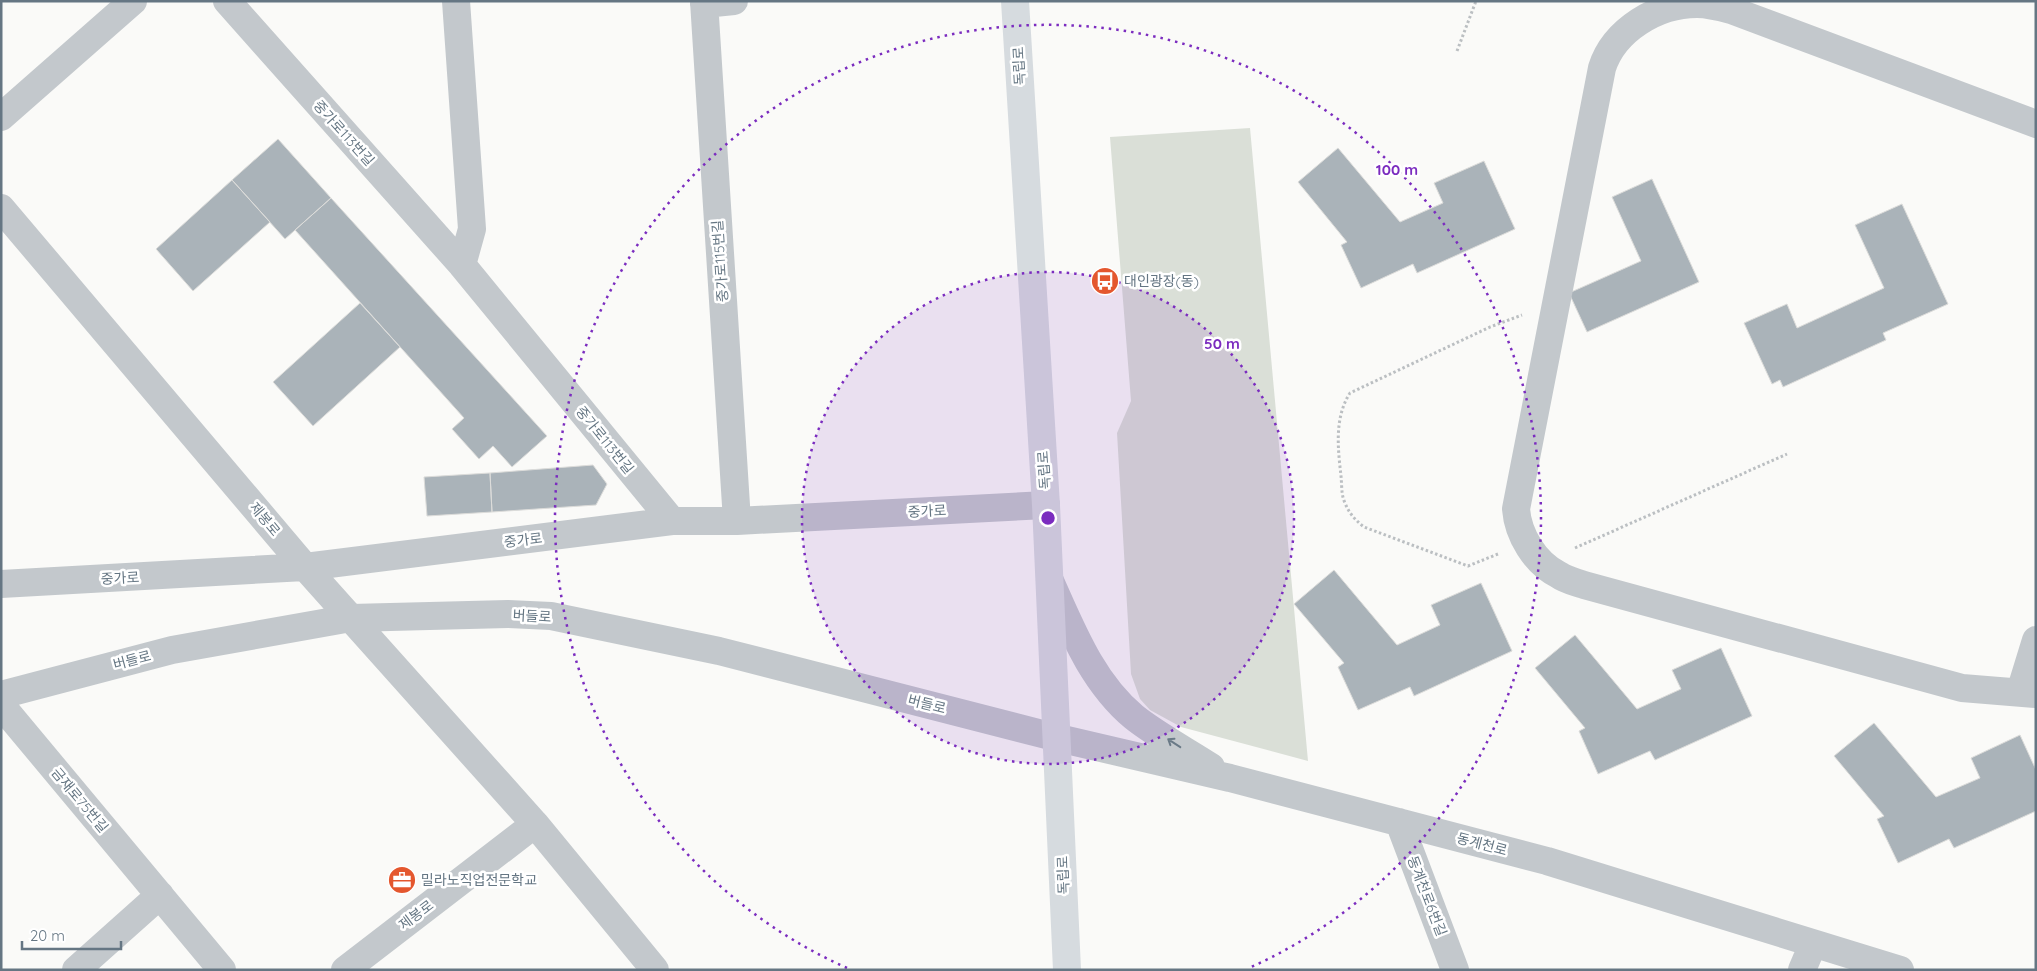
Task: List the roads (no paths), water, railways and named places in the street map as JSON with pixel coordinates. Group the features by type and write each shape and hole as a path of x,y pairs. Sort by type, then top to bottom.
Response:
{"main road":[{"name":"독립로","path":"1015,1 1046,505 1068,970"}],"street":[{"path":"1,116 132,1"},
{"name":"중가로113번길","path":"227,1 462,265 672,521"},
{"path":"456,1 472,229 462,265"},
{"path":"704,2 734,1"},
{"name":"중가로115번길","path":"704,2 737,521"},
{"path":"2036,124 1731,10 1709,4 1694,4 1662,12 1637,23 1614,44 1606,55 1516,509 1517,521 1535,553 1559,576 1584,585 1962,688 2028,693 2036,640"},
{"name":"제봉로","path":"1,208 305,567 535,824 655,970"},
{"name":"중가로","path":"1,584 305,567 672,521 737,521 1046,505"},
{"path":"1050,582 1096,675 1115,698 1135,718 1230,778"},
{"name":"버들로","path":"1,695 172,650 351,618 508,614 551,616 719,651 1058,738"},
{"name":"금재로75번길","path":"1,704 222,970"},
{"name":"동계천로","path":"1058,738 1230,778 1547,860 1900,970"},
{"name":"동계천로6번길","path":"1399,822 1455,970"},
{"name":"제봉로","path":"345,970 535,824"},
{"path":"76,970 160,895"},
{"path":"1802,970 1813,944"}],"place":[{"name":"대인광장(동)","path":"1105,281"},
{"name":"밀라노직업전문학교","path":"402,880"}]}
